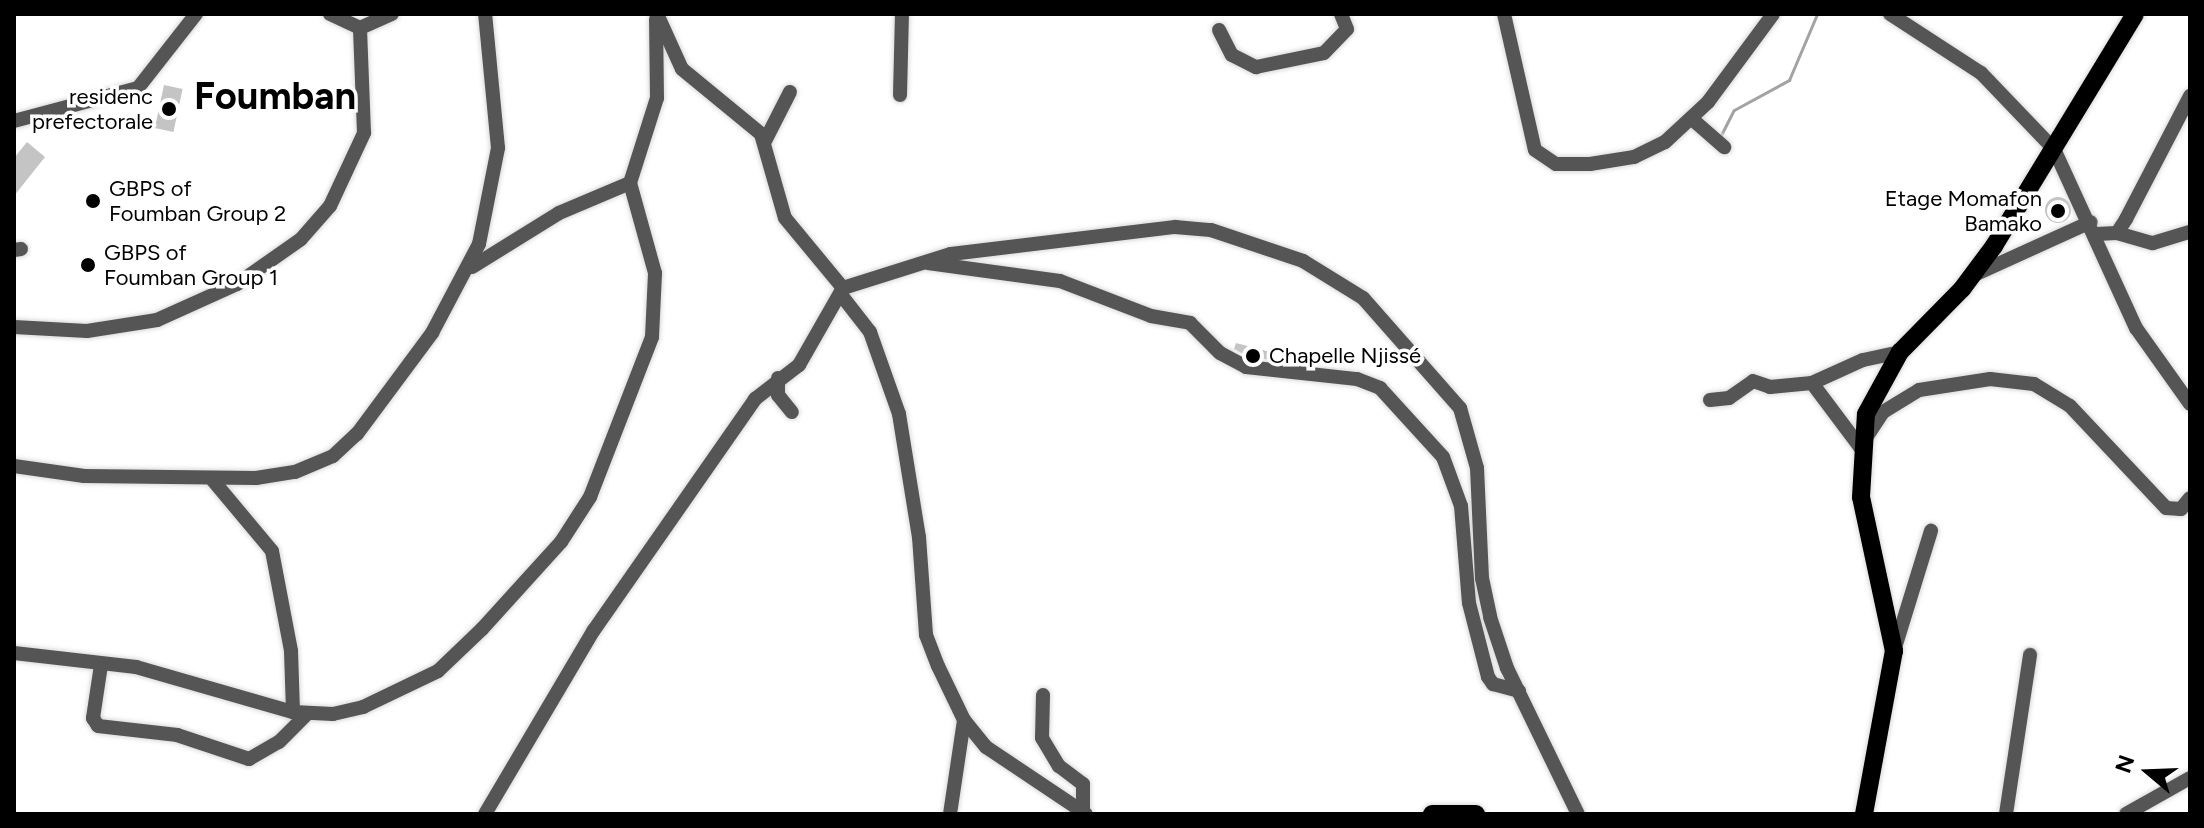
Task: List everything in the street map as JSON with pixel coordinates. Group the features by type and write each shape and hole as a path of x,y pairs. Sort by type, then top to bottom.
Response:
{"main road":[{"path":"1864,814 1894,651 1861,497 1860,447 1866,414 1900,352 1974,275 2054,149 2131,16"},
{"path":"1432,814 1476,814"}],"street":[{"path":"176,34 182,14"},
{"path":"14,121 138,88 176,34 196,14"},
{"path":"330,14 360,28 392,14"},
{"path":"14,466 84,476 211,478 295,472 333,456 387,397 471,267 491,203 498,148 485,14"},
{"path":"656,14 682,69 765,141 785,218 870,332 899,414 919,537 926,635 964,720 1024,777 1084,813"},
{"path":"14,653 136,667 299,713 363,707 438,671 513,598 590,497 633,393 658,300 630,183 657,98 656,14"},
{"path":"900,95 902,14"},
{"path":"1219,30 1232,55 1256,67 1324,53 1347,29 1341,14"},
{"path":"1504,14 1541,159 1590,164 1634,157 1692,119 1773,14"},
{"path":"1890,14 1981,73 2054,149 2093,228 2136,328 2190,404"},
{"path":"14,327 87,331 157,320 237,284 301,239 330,206 361,146 360,28"},
{"path":"765,141 790,92"},
{"path":"2117,233 2190,96"},
{"path":"1692,119 1724,147"},
{"path":"471,267 559,213 630,183"},
{"path":"485,814 594,630 755,399 778,378 799,365 842,292 921,262 1043,240 1196,228 1303,261 1343,281 1403,339 1460,408 1477,468 1482,578 1519,691 1578,814"},
{"path":"1974,275 2093,228 2153,243 2190,232"},
{"path":"921,262 1060,281 1151,316 1190,323 1220,353 1246,367 1357,379 1380,388 1443,457 1461,506 1469,603 1488,677 1493,684 1519,691"},
{"path":"1710,400 1729,398 1753,381 1770,387 1812,383 1863,360 1900,352"},
{"path":"778,378 778,395 792,412"},
{"path":"1812,383 1860,447 1883,412 1919,390 2016,381 2058,395 2166,508 2181,509 2190,498"},
{"path":"101,665 93,718 98,726 177,735 249,759 279,742 299,713 272,551 211,478"},
{"path":"1894,651 1931,531"},
{"path":"2006,814 2030,655"},
{"path":"1043,695 1042,738 1059,766 1083,784 1084,813"},
{"path":"950,814 964,720"},
{"path":"2126,814 2190,778"}],"building":[{"name":"residenc prefectorale","path":"164,85 183,89 173,132 155,128"},
{"path":"27,142 45,157 14,196 14,158"},
{"name":"Etage Momafon Bamako","path":"2058,197 2067,201 2071,210 2067,219 2058,223 2049,219 2045,210 2049,201"},
{"path":"1236,343 1274,353 1272,360 1249,357 1234,349"}],"waterway":[{"path":"1721,135 1734,110 1789,80 1817,14"}],"place":[{"name":"residenc prefectorale","path":"169,109"},
{"name":"GBPS of Foumban Group 2","path":"93,201"},
{"name":"Etage Momafon Bamako","path":"2058,211"},
{"name":"GBPS of Foumban Group 1","path":"88,265"},
{"name":"Chapelle Njissé","path":"1253,356"}],"district":[{"name":"Foumban","path":"275,97"}]}
